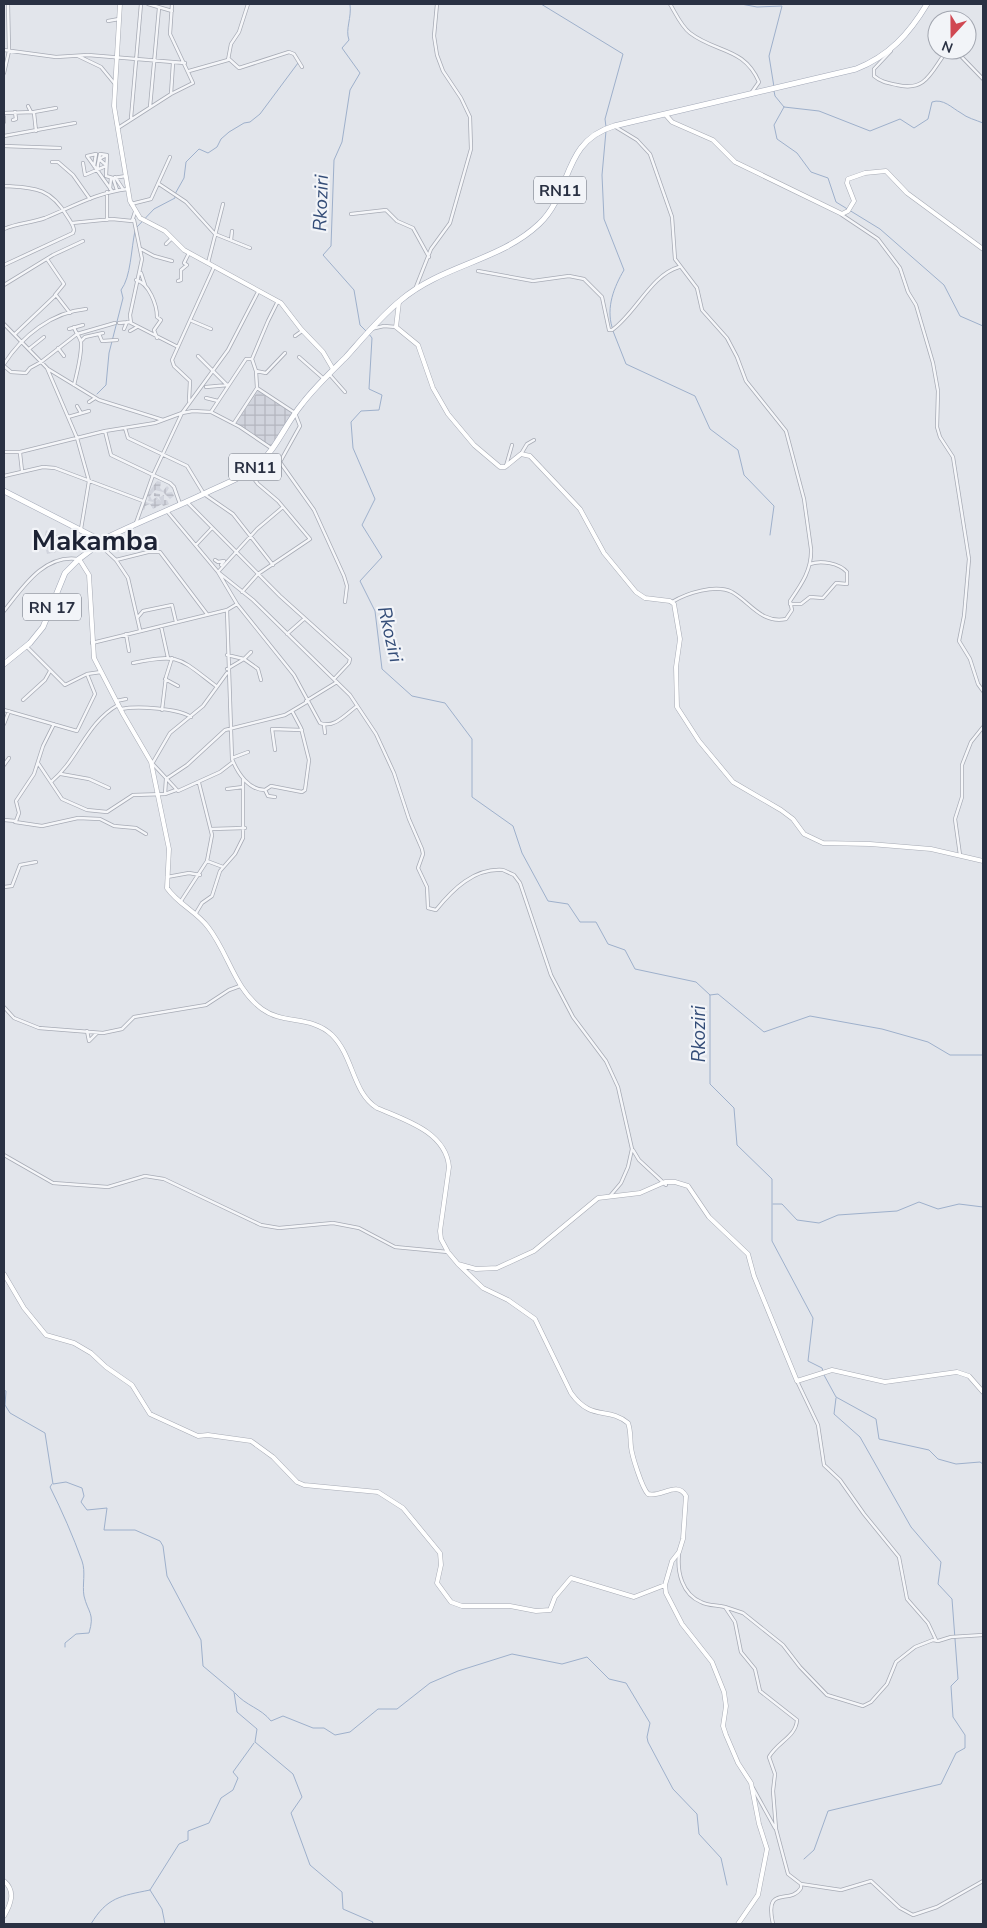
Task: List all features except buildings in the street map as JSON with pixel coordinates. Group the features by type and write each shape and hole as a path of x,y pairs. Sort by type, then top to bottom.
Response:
{"main road":[{"name":"RN11","path":"98,543 136,523 187,502 249,472 270,451 295,413 324,379 399,300 428,281 508,246 539,224 555,201 578,150 591,137 614,126 856,69 873,62 901,41 927,4"},
{"path":"4,491 98,543"},
{"name":"RN 17","path":"4,664 26,646 43,627 65,573 98,543"}],"street":[{"path":"4,73 9,51 8,4"},
{"path":"120,4 114,106 116,129 126,176 126,189 135,212 139,217 165,232 190,253 258,292 278,301 302,331 323,352 331,371 345,392"},
{"path":"131,118 141,4"},
{"path":"148,4 172,11"},
{"path":"116,129 171,94 193,83 170,34 172,4"},
{"path":"229,59 231,45 239,32 248,4"},
{"path":"416,288 432,247 450,223 472,149 470,117 461,98 443,71 437,55 434,36 437,4"},
{"path":"670,4 691,34 710,45 734,53 750,68 759,82 748,95"},
{"path":"150,107 160,8"},
{"path":"108,21 119,19"},
{"path":"901,41 874,69 874,76 881,81 900,86 917,86 935,70 946,52 955,50 983,79"},
{"path":"4,50 56,58 88,55 185,63"},
{"path":"229,59 239,68 289,52 294,54 302,67"},
{"path":"78,56 101,67 115,84"},
{"path":"189,71 229,59"},
{"path":"171,94 173,63"},
{"path":"28,106 32,112 36,131"},
{"path":"4,113 38,112 56,108"},
{"path":"13,120 16,119 15,112"},
{"path":"38,112 39,116"},
{"path":"665,114 672,122 713,140 735,162 841,214 883,244 900,268 908,292 916,305 937,383 937,427 940,437 953,457 969,559 966,605 959,641 970,659 978,684 983,691"},
{"path":"4,117 4,122"},
{"path":"4,136 36,131 55,125 75,123"},
{"path":"614,126 640,144 652,158 672,217 673,252 678,266 698,288 702,310 727,338 740,363 746,381 786,431 806,510 811,556 802,586 790,604"},
{"path":"4,146 60,148"},
{"path":"93,170 96,154 87,156 93,170 106,182 111,190"},
{"path":"93,170 100,154 107,155 106,166"},
{"path":"131,204 151,199 170,157"},
{"path":"99,160 107,161"},
{"path":"99,160 106,166 117,190"},
{"path":"52,162 58,162 70,172 90,199"},
{"path":"83,163 85,175 106,166"},
{"path":"841,214 848,212 854,200 847,184 848,179 883,171 890,174 907,193 983,248"},
{"path":"106,182 111,178 126,176"},
{"path":"111,178 126,189"},
{"path":"111,178 111,190"},
{"path":"159,184 186,202 215,234 250,248"},
{"path":"4,186 33,188 43,191 53,197 72,223 72,233 4,265"},
{"path":"4,229 13,224 43,218 111,190 126,189"},
{"path":"107,192 108,220"},
{"path":"208,263 223,204"},
{"path":"351,214 386,210 398,221 413,228 429,257"},
{"path":"124,329 129,321 139,273 141,249 134,220 135,212"},
{"path":"135,224 139,217"},
{"path":"72,223 134,220"},
{"path":"231,240 232,231"},
{"path":"166,244 172,238"},
{"path":"4,285 46,259 83,241"},
{"path":"141,249 154,256 172,261"},
{"path":"178,281 180,280 181,270 187,265 184,263 190,253"},
{"path":"15,334 54,297 64,284 46,259"},
{"path":"478,271 534,282 569,276 584,279 602,297 609,330 612,330 644,298 663,274 678,266"},
{"path":"190,403 190,381 172,363 214,267"},
{"path":"139,273 154,304 157,318 161,320 150,334"},
{"path":"137,280 145,285"},
{"path":"136,523 153,475 182,412 228,350 258,292"},
{"path":"54,297 57,295 70,313"},
{"path":"396,328 399,300"},
{"path":"234,424 257,388 256,371 252,359 264,328 278,301"},
{"path":"4,374 6,370 4,365 21,340 44,324 70,313 86,309"},
{"path":"192,320 211,330"},
{"path":"6,370 26,373 30,368 41,362 77,334 129,321 157,338 178,347"},
{"path":"4,324 47,368 95,398 165,420"},
{"path":"69,329 83,325"},
{"path":"370,331 384,326 396,328 418,345 437,397 459,428 496,465 500,467 506,466 521,454 527,444 534,440"},
{"path":"74,327 81,341 80,358 77,364 78,376 74,385"},
{"path":"130,331 137,327"},
{"path":"154,330 157,338"},
{"path":"296,336 302,331"},
{"path":"81,341 85,337 104,333"},
{"path":"99,334 102,341 117,340"},
{"path":"29,349 44,337"},
{"path":"56,342 64,356"},
{"path":"256,371 266,373 286,353"},
{"path":"198,356 228,385"},
{"path":"299,357 324,379"},
{"path":"211,412 246,360 252,359"},
{"path":"47,368 77,438 89,481 83,533"},
{"path":"206,387 228,385"},
{"path":"257,388 295,413 300,421 300,426 280,462"},
{"path":"90,402 95,398"},
{"path":"206,398 218,400"},
{"path":"77,406 81,412"},
{"path":"68,417 89,411"},
{"path":"4,452 20,452 105,431 165,420 182,412 211,412 234,424 270,451 280,462 316,515 344,576 347,586 345,602"},
{"path":"125,428 128,438 187,466 204,494 231,513 252,536 273,565"},
{"path":"105,431 109,451 114,458 172,485 180,505"},
{"path":"506,466 512,444"},
{"path":"20,452 22,471"},
{"path":"521,454 528,454 541,466 580,509 604,553 636,592 645,598 672,602 686,596 722,589 735,594 757,613 781,620 789,615 792,610 790,604"},
{"path":"4,476 44,467 55,468 143,502"},
{"path":"242,592 258,574 310,539 283,507 258,484 249,472"},
{"path":"187,502 304,619 350,659 349,664 334,679"},
{"path":"218,572 218,564 235,552 257,529 283,507"},
{"path":"166,510 218,572 238,604 294,675 319,723 324,725 340,721 357,706"},
{"path":"195,545 212,528"},
{"path":"98,543 116,560 128,578 140,630"},
{"path":"116,560 148,552 160,552 207,615"},
{"path":"4,611 38,572 60,559 79,559 89,575 94,658 118,705 152,763 176,790"},
{"path":"790,604 801,604 810,597 823,598 836,583 847,584 847,572 844,568 827,563 810,564"},
{"path":"218,572 288,634 337,682 357,706 376,734 394,773 412,828 422,849 423,854 418,868 428,887 428,908 436,910 454,889 478,875 499,870 511,873 522,888 550,974 573,1017 610,1067 618,1087 632,1149 639,1160 665,1184"},
{"path":"672,602 674,604 680,639 676,667 678,709 701,744 733,782 781,810 792,819 804,834 823,843 870,844 931,849 983,861"},
{"path":"92,643 227,610 238,604"},
{"path":"137,617 142,611 172,605 176,622"},
{"path":"227,610 227,655 232,758 243,779 252,788 266,790 271,786 302,792 305,790 309,762 302,730 292,712"},
{"path":"288,634 304,619"},
{"path":"161,626 168,658"},
{"path":"126,634 129,651"},
{"path":"26,646 66,685 87,674 101,672"},
{"path":"251,652 228,670 203,706 170,733 152,763 169,849 167,888 196,913 211,931 240,986 254,1002 268,1012 286,1018 319,1024 343,1049 357,1085 370,1102 377,1108 424,1130 443,1147 448,1158 449,1167 440,1232 448,1252 486,1290 508,1300 535,1319 571,1393 578,1402 585,1408 618,1417 628,1423 632,1451 640,1481 648,1494 655,1496 676,1489 684,1492 688,1500 677,1569 687,1590 701,1602 742,1613 783,1645 800,1667 827,1695 863,1706 871,1702 887,1684 896,1662 919,1644 953,1636 983,1635"},
{"path":"227,655 244,659 258,669 261,680"},
{"path":"162,710 165,679 172,658"},
{"path":"133,663 172,658 186,662 216,686"},
{"path":"23,700 45,680 50,670"},
{"path":"4,710 77,731 95,694 87,674"},
{"path":"165,679 178,686"},
{"path":"166,779 187,765 225,730 292,712 337,682"},
{"path":"51,782 60,774 95,722 126,699"},
{"path":"118,705 183,712 191,717"},
{"path":"4,724 9,711"},
{"path":"14,822 19,813 16,801 30,782 43,746 54,724"},
{"path":"324,725 325,732"},
{"path":"960,856 955,819 962,797 962,765 971,742 983,727"},
{"path":"275,750 272,729 302,730"},
{"path":"232,758 248,752"},
{"path":"4,765 10,758"},
{"path":"38,763 62,799 96,812 113,809 126,798 133,795 165,794 176,790 182,791 233,762"},
{"path":"60,774 89,779 109,788"},
{"path":"165,794 166,779"},
{"path":"196,913 202,903 212,896 224,867 237,851 245,828 243,779"},
{"path":"181,901 200,876 208,861 212,839 199,783"},
{"path":"226,789 243,787"},
{"path":"266,790 268,796 275,797"},
{"path":"4,820 42,826 78,818 100,819 114,826 136,828 146,834"},
{"path":"211,829 245,828"},
{"path":"208,861 224,867"},
{"path":"4,887 12,886 20,865 36,862"},
{"path":"167,876 189,873 200,876"},
{"path":"550,974 554,972"},
{"path":"4,1007 14,1018 39,1028 97,1033 122,1029 134,1017 202,1006 229,990 240,986"},
{"path":"86,1032 89,1041 97,1033"},
{"path":"610,1196 621,1183 628,1167 632,1149"},
{"path":"4,1155 53,1183 77,1186 108,1186 145,1176 164,1179 246,1216 261,1225 275,1228 334,1222 360,1228 395,1247 448,1252"},
{"path":"458,1264 481,1269 508,1263 547,1242 598,1198 640,1193 676,1182 688,1186 712,1220 748,1254 754,1276 797,1381 818,1425 824,1465 840,1480 868,1520 899,1557 907,1599 928,1623 936,1640"},
{"path":"4,1274 24,1308 46,1335 74,1343 91,1353 106,1367 132,1385 150,1414 198,1436 208,1435 251,1441 273,1457 297,1482 304,1485 378,1492 403,1508 440,1553 441,1565 437,1583 451,1602 462,1606 510,1606 543,1611 550,1610 555,1597 570,1578 574,1578 582,1583 610,1588 634,1596 666,1585"},
{"path":"797,1381 832,1370 885,1382 957,1372 969,1376 983,1392"},
{"path":"679,1552 673,1558 666,1585 666,1593 682,1624 712,1662 724,1692 726,1706 723,1726 726,1735 738,1763 776,1829"},
{"path":"725,1607 734,1622 740,1652 754,1668 760,1691 797,1720 796,1728 776,1747 770,1756 775,1774 773,1791 776,1829 788,1874 801,1884 841,1890 871,1880 900,1908 914,1915 936,1907 983,1882"},
{"path":"738,1924 758,1895 767,1855 753,1788"},
{"path":"4,1881 11,1891 12,1898 4,1916"},
{"path":"773,1924 769,1911 772,1903 776,1899 798,1892 801,1884"}],"shaded area":[{"path":"258,391 294,414 272,447 236,423"},
{"path":"157,481 161,482 160,488 163,491 167,486 169,488 166,493 172,492 174,496 170,499 163,492 155,490 150,496 152,500 157,497 158,499 154,502 148,501 149,498 146,496"},
{"path":"154,493 160,494 160,497 164,495 164,500 167,500 169,504 163,506 162,504 153,509 150,504 145,506 144,510 141,510 144,501 151,504 159,499 161,502 159,497 154,496"},
{"path":"46,530 54,536 61,534 63,539 55,541 56,552 47,554 46,550 53,548 44,549"}],"waterway":[{"name":"Rkoziri","path":"350,4 349,40 342,48 360,73 350,90 342,142 334,160 331,246 323,255 354,290 360,325 366,331"},
{"path":"541,4 623,54 605,119 606,127"},
{"path":"741,4 757,7 782,6 769,56 774,87"},
{"path":"137,227 154,209 175,198 175,194 184,178 186,162 199,149 208,153 217,147 221,139 229,132 244,123 250,122 260,114 298,63"},
{"path":"774,91 775,96 784,107 819,111 870,131 900,119 914,128 928,119 932,102 936,101 944,102 966,116 983,123"},
{"path":"784,107 774,125 777,139 797,153 811,172 828,178 836,202 880,229 944,285 960,316 983,326"},
{"path":"606,131 602,175 604,219 624,270 612,297 610,312 612,327"},
{"path":"97,394 106,385 109,353 123,298 121,290 129,270 135,231"},
{"path":"613,331 626,364 695,396 710,429 738,450 744,475 774,506 770,535"},
{"name":"Rkoziri","path":"369,334 372,338 369,389 382,395 379,410 361,411 351,422 353,448 375,499 362,525 382,557 360,581 375,611 382,669 412,696 445,703 472,739 472,797 513,826 522,853 548,901 568,904 580,922 596,922 608,944 625,950 635,969 696,982 710,995 710,1084 734,1108 737,1145 772,1179 772,1241 813,1318 808,1361 822,1368 823,1371"},
{"path":"710,995 718,994 764,1032 810,1016 882,1029 928,1042 950,1055 983,1055"},
{"path":"773,1204 782,1204 797,1220 819,1223 838,1215 897,1211 919,1202 938,1209 959,1204 983,1207"},
{"path":"824,1375 836,1397 876,1419 879,1439 929,1450 938,1459 956,1464 980,1462 983,1464"},
{"path":"4,1390 6,1391 5,1405 10,1413 45,1433 53,1484 66,1482 82,1488 84,1496 81,1502 87,1510 107,1508 104,1530 135,1530 160,1541 163,1546 167,1576 201,1640 203,1666 234,1692 237,1712 257,1729 255,1742 293,1774 302,1797 291,1813 310,1865 342,1892 343,1909 373,1922 372,1924"},
{"path":"804,1859 814,1850 828,1811 941,1784 956,1753 965,1748 965,1735 953,1717 951,1686 958,1679 952,1599 938,1584 941,1562 911,1527 860,1437 834,1414 836,1398"},
{"path":"52,1484 50,1487 82,1561 84,1596 91,1617 89,1633 76,1634 65,1643 65,1647"},
{"path":"235,1693 271,1721 283,1716 313,1728 324,1728 335,1735 350,1732 378,1709 397,1709 430,1683 458,1671 512,1654 562,1664 587,1657 609,1679 626,1683 650,1723 647,1737 648,1742 673,1789 697,1814 699,1834 721,1858 727,1885"},
{"path":"91,1924 109,1903 123,1896 150,1890 179,1844 188,1840 188,1831 209,1823 221,1798 233,1790 238,1778 233,1772 254,1743"},
{"path":"150,1890 162,1909 165,1924"}],"district":[{"name":"Makamba","path":"95,540"}]}
